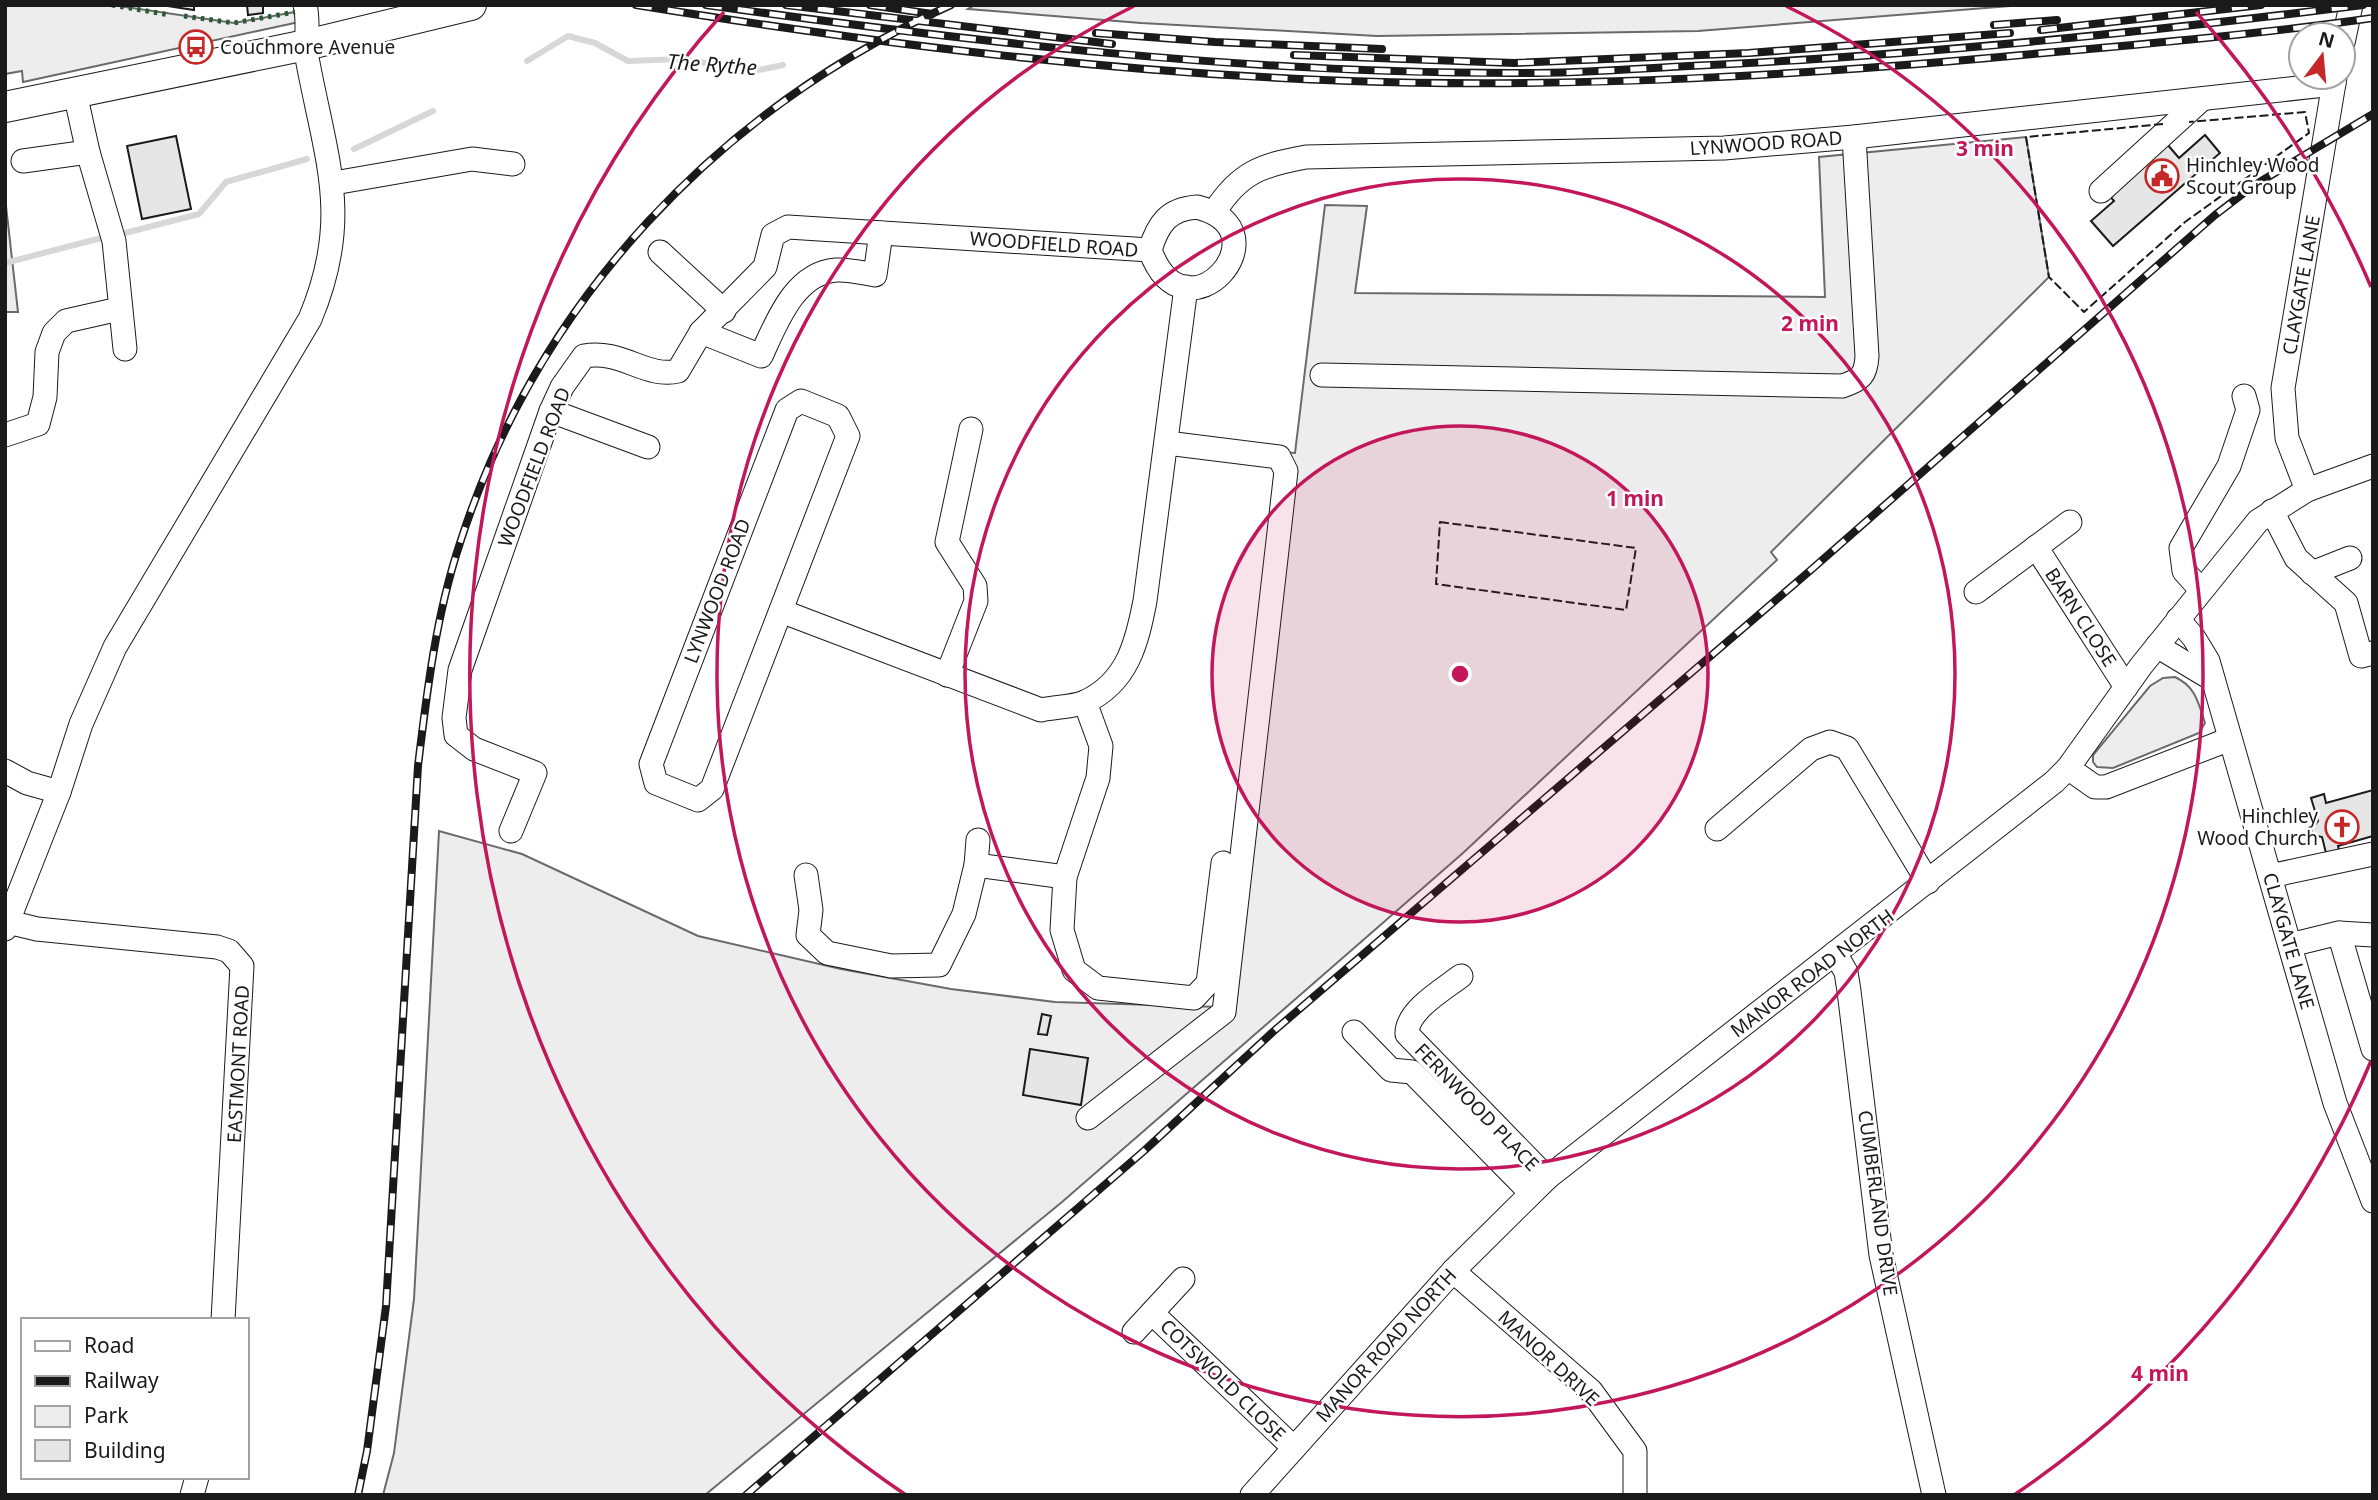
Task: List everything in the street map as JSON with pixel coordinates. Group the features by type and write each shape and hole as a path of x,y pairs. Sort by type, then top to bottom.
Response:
{"main road":[{"path":"5,107 81,124 309,63 471,5"}],"street":[{"path":"7,926 59,792 81,724 115,648 310,319 330,262 334,183 309,63 305,5"},
{"name":"LYNWOOD ROAD","path":"1215,211 1228,191 1254,170 1306,157 1724,148 1854,137 2202,99 2287,87"},
{"name":"CLAYGATE LANE","path":"2307,490 2287,438 2283,388 2333,91"},
{"path":"2101,191 2202,99"},
{"path":"23,161 81,124 114,241 118,309 125,349"},
{"path":"1322,375 1842,386 1859,381 1866,370 1867,356 1854,137"},
{"path":"334,183 472,159 513,164"},
{"path":"1197,207 1215,211 1232,236 1231,261 1217,280 1205,286 1186,287 1162,273 1150,250 1158,227 1170,214 1197,207"},
{"name":"WOODFIELD ROAD","path":"511,831 535,773 474,749 456,735 454,718 460,670 551,411 562,387 584,356 602,353 666,374 678,371 701,332 765,267 773,236 788,227 1150,250"},
{"path":"701,332 761,356 780,313 796,291 835,269 874,275 881,233"},
{"path":"660,253 724,311"},
{"path":"781,611 1041,710 1085,702 1115,680 1135,649 1167,443 1186,287"},
{"path":"5,435 38,424 45,397 47,352 54,333 66,321 118,309"},
{"path":"2201,590 2184,571 2181,548 2229,466 2248,410 2244,396"},
{"name":"LYNWOOD ROAD","path":"801,401 838,416 848,436 781,611 712,789 698,800 656,783 651,764 709,610 787,410 801,401"},
{"path":"551,411 648,447"},
{"path":"947,675 976,601 975,586 947,542 971,429"},
{"path":"1088,1118 1224,1012 1286,471 1279,457 1167,443"},
{"name":"MANOR ROAD NORTH","path":"1252,1495 1453,1271 1539,1186 1928,882 2068,768 2201,590 2241,541 2272,511 2307,490 2373,466"},
{"path":"2272,511 2296,558 2346,603 2361,656 2373,653"},
{"name":"BARN CLOSE","path":"1976,592 2070,522"},
{"name":"BARN CLOSE","path":"2036,547 2126,687"},
{"path":"2312,573 2350,558"},
{"name":"CLAYGATE LANE","path":"2178,619 2208,661 2335,1102 2373,1201"},
{"path":"2157,646 2211,679"},
{"path":"1085,702 1101,746 1098,778 1065,877 1062,930 1074,970 1098,988 1194,998 1208,983 1223,863"},
{"path":"2068,768 2095,787 2106,787 2230,739"},
{"path":"1717,829 1811,749 1830,742 1847,748 1928,882"},
{"path":"5,771 27,783 59,792"},
{"path":"806,875 811,910 808,935 827,953 891,966 939,965 964,914 976,865 978,841"},
{"path":"2270,876 2373,854"},
{"path":"976,865 1065,877"},
{"name":"EASTMONT ROAD","path":"7,926 217,947 229,951 242,966 223,1318"},
{"path":"2290,945 2339,933 2373,935"},
{"path":"2339,933 2373,1049"},
{"name":"CUMBERLAND DRIVE","path":"1835,953 1846,972 1881,1255 1934,1495"},
{"name":"FERNWOOD PLACE","path":"1461,976 1417,1013 1410,1022 1407,1034 1539,1186"},
{"path":"1354,1032 1391,1070 1412,1072 1539,1186"},
{"name":"MANOR DRIVE","path":"1453,1271 1591,1391 1635,1451 1635,1495"},
{"name":"COTSWOLD CLOSE","path":"1134,1332 1183,1279"},
{"name":"COTSWOLD CLOSE","path":"1152,1313 1294,1448"}],"green space":[{"path":"5,5 112,5 234,23 295,12 299,22 23,82 22,71 5,74"},
{"path":"975,5 2023,5 1698,31 1377,36 1141,23 968,9"},
{"path":"2026,137 2049,277 1771,552 1777,560 1463,853 1062,1202 705,1495 383,1495 394,1453 414,1299 439,831 522,854 698,936 841,969 951,989 1055,1002 1220,1007 1283,452 1295,453 1325,205 1367,206 1355,293 1825,297 1819,157"},
{"path":"5,197 18,312 5,312"},
{"path":"2175,677 2188,685 2198,702 2205,723 2199,733 2113,768 2097,767 2093,762 2093,755 2150,686 2163,678"}],"building":[{"path":"161,5 194,5 194,10"},
{"path":"247,5 263,5 263,13 248,15"},
{"name":"Hinchley Wood Scout Group","path":"2205,135 2220,153 2113,246 2091,221 2114,201 2108,194 2167,144 2179,158"},
{"path":"176,136 191,209 142,219 127,146"},
{"name":"Hinchley Wood Church","path":"2373,790 2373,836 2338,846 2341,858 2328,861 2322,837 2313,835 2311,830 2318,821 2311,798 2324,794 2326,803"},
{"path":"1042,1014 1051,1016 1047,1035 1038,1034"},
{"path":"1030,1049 1088,1058 1081,1105 1023,1095"}],"waterway":[{"name":"The Rythe","path":"527,61 568,36 595,43 628,61 682,59 754,71 783,65"},
{"name":"The Rythe","path":"354,149 433,111"},
{"name":"The Rythe","path":"125,233 199,214 226,182 307,159"},
{"name":"The Rythe","path":"5,263 105,237"}],"railway":[{"path":"636,5 903,44 1081,63 1260,77 1435,83 1606,82 1777,74 1948,62 2203,38 2373,18"},
{"path":"706,5 1108,53 1310,68 1535,73 1773,62 1942,50 2363,5"},
{"path":"786,5 1112,44"},
{"path":"870,5 932,14"},
{"path":"358,1495 367,1451 386,1306 418,766 425,710 433,653 452,570 494,454 537,371 589,293 648,221 715,156 788,98 867,48 951,5"},
{"path":"2041,30 2261,5"},
{"path":"1994,25 2057,20"},
{"path":"1096,33 1215,42 1382,49"},
{"path":"1294,55 1514,63 1749,53 2010,33"},
{"path":"746,1495 1145,1150 1275,1030 1812,569 2215,215 2253,186 2373,114"}],"hedge":[{"path":"112,5 170,15"},
{"path":"184,16 234,23 295,12"}],"fence":[{"path":"2163,124 2026,137 2049,277 2084,312 2185,222 2309,133 2305,112 2189,122"},
{"path":"1440,522 1636,548 1626,610 1436,584 1440,522"}],"place":[{"name":"Couchmore Avenue","path":"196,47"},
{"name":"Hinchley Wood Scout Group","path":"2162,176"},
{"name":"Hinchley Wood Church","path":"2342,827"}]}
